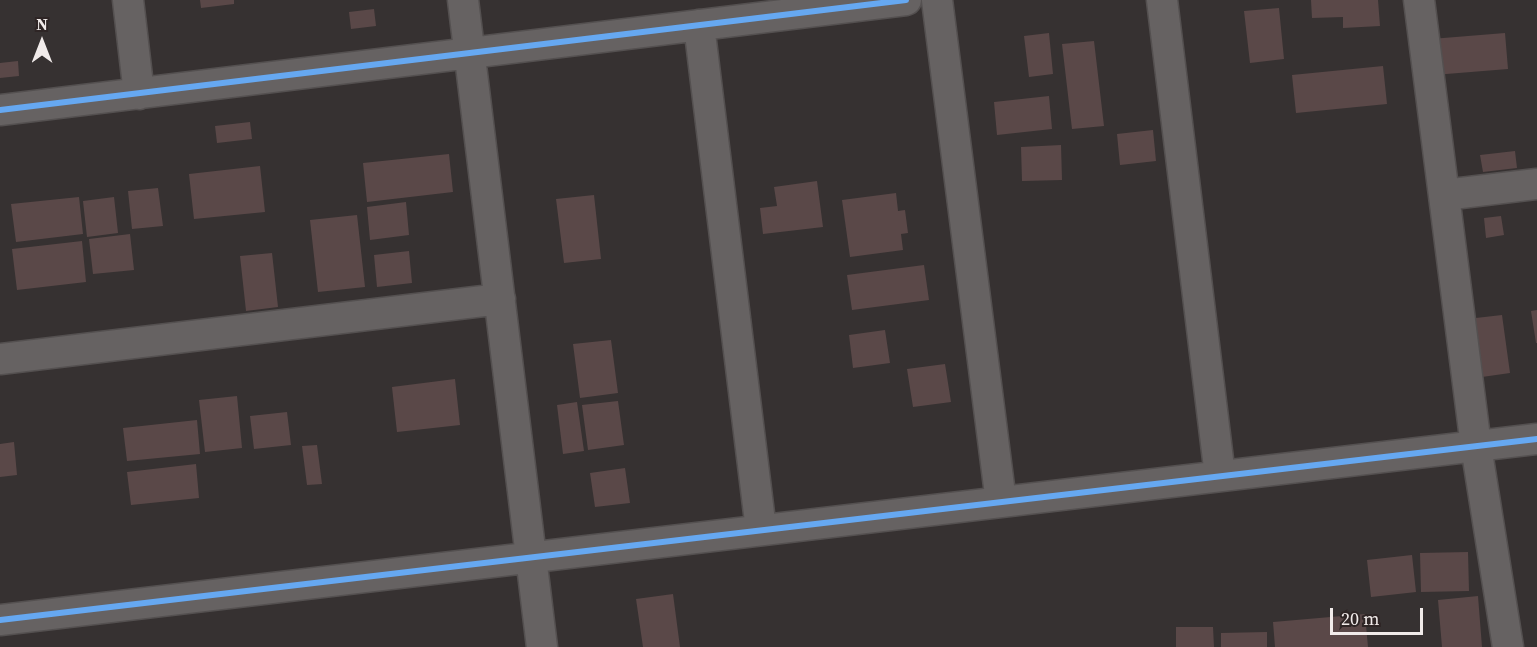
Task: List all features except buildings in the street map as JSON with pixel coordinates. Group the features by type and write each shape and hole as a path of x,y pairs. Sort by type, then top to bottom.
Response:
{"street":[{"path":"128,0 139,94"},
{"path":"463,0 542,647"},
{"path":"0,110 906,0"},
{"path":"937,0 1001,502"},
{"path":"1161,0 1220,476"},
{"path":"1419,0 1476,446 1508,647"},
{"path":"699,25 761,530"},
{"path":"1444,195 1537,184"},
{"path":"0,358 500,299"},
{"path":"0,620 1537,439"}],"cycle path":[{"path":"0,110 906,0"},
{"path":"0,620 1537,439"}]}
